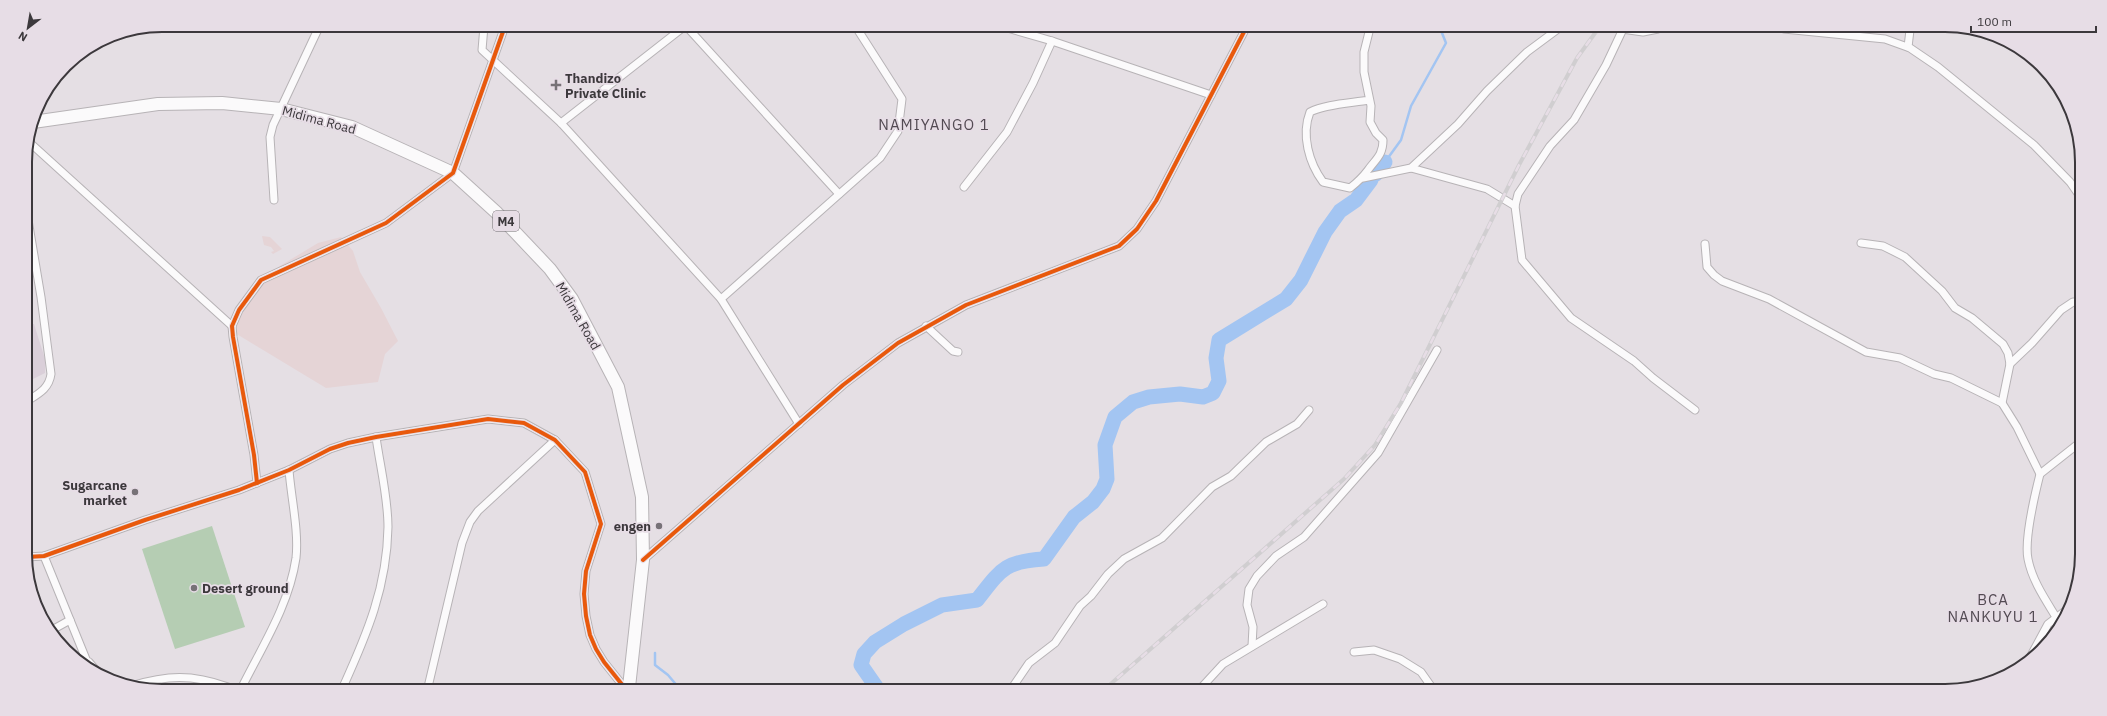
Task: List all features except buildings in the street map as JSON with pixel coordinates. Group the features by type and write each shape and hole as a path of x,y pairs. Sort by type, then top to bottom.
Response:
{"main road":[{"name":"Midima Road","path":"39,121 158,104 222,102 281,109 352,127 453,173 498,213 550,269 572,299 618,387 642,497 643,560 628,684"}],"street":[{"path":"274,200 270,137 273,125 317,32"},
{"path":"484,32 482,50 561,123 721,299 799,424"},
{"path":"257,484 254,454 232,326 239,310 261,280 386,223 453,173 503,32"},
{"path":"561,123 678,32"},
{"path":"691,32 839,194"},
{"path":"721,299 880,158 898,132 902,99 859,32"},
{"path":"1021,32 1212,95"},
{"path":"643,560 870,363 926,326 966,305 1099,255 1128,239 1146,217 1156,201 1244,32"},
{"path":"1369,32 1363,62 1369,100 1370,122 1376,133 1383,140 1383,150 1378,160 1368,170 1363,178 1350,188 1323,182 1316,173 1309,152 1306,130 1310,112 1317,109 1369,100"},
{"path":"1411,168 1458,124 1487,91 1527,52 1554,32"},
{"path":"1622,32 1606,65 1574,120 1550,146 1518,194 1515,206 1522,260 1572,318 1634,361 1695,410"},
{"path":"1814,32 1885,39 1908,47 1938,67 2034,145 2070,182 2075,189"},
{"path":"1908,47 1910,32"},
{"path":"964,187 1007,132 1033,83 1052,41"},
{"path":"33,145 232,326"},
{"path":"1363,178 1411,168 1487,189 1515,206"},
{"path":"32,244 41,297 51,374 45,389 32,398"},
{"path":"1705,244 1708,267 1714,275 1722,281 1774,301 1866,352 1900,358 1934,374 1951,378 2002,403 2017,427 2040,474 2028,539 2028,560 2039,590 2056,617"},
{"path":"1861,244 1883,246 1905,257 1942,291 1955,308 1972,318 2003,344 2008,353 2010,364 2002,403"},
{"path":"2010,364 2032,343 2061,310 2075,302"},
{"path":"926,326 953,351 958,352"},
{"path":"1252,646 1253,627 1247,605 1249,589 1257,576 1276,556 1304,537 1378,453 1437,350"},
{"path":"1015,684 1028,663 1055,643 1080,606 1091,596 1108,574 1124,559 1162,538 1212,487 1231,476 1266,442 1297,424 1309,410"},
{"path":"32,557 44,556 257,484 330,449 376,437 488,419 524,423 556,440 585,472 601,524 586,571 584,594 586,616 590,634 596,649 621,684"},
{"path":"344,684 375,610 387,540 386,507 376,437"},
{"path":"429,684 462,543 470,522 478,511 556,440"},
{"path":"2040,474 2075,446"},
{"path":"243,684 274,626 293,573 296,557 296,540 288,470"},
{"path":"44,556 87,660"},
{"path":"1205,684 1223,664 1323,604"},
{"path":"2035,648 2047,626 2060,614"},
{"path":"55,628 70,620"},
{"path":"1354,652 1374,650 1400,659 1421,672 1429,684"},
{"path":"143,683 160,678 178,677 196,678 220,684"}],"shaded area":[{"path":"262,236 270,237 282,249 273,254 271,252 274,251 271,247 264,245"},
{"path":"341,237 353,251 360,272 398,341 385,354 378,382 326,388 235,333 241,302 260,278 318,243"},
{"path":"32,324 34,324 45,359 45,373 32,380"}],"green space":[{"name":"Desert ground","path":"212,526 245,627 175,649 142,549"}],"waterway":[{"path":"1385,162 1401,140 1411,106 1446,43 1442,32"},
{"path":"1376,174 1385,162"},
{"path":"874,684 861,665 864,654 875,642 904,624 942,605 977,600 998,575 1011,565 1020,562 1044,559 1074,517 1093,502 1103,489 1107,479 1105,445 1115,417 1133,402 1149,397 1180,394 1203,397 1213,393 1219,381 1216,358 1219,340 1286,299 1301,280 1325,232 1340,211 1356,200 1371,180"},
{"path":"655,653 655,665 668,675 676,684"}],"railway":[{"path":"1111,684 1344,479 1375,445 1401,403 1519,165 1577,58 1596,32"}],"cycle path":[{"path":"257,483 254,455 233,337 232,326 239,310 261,280 386,223 453,173 503,32"},
{"path":"643,560 843,385 898,343 966,305 1119,246 1137,229 1156,201 1244,32"},
{"path":"32,557 44,556 145,520 239,490 289,470 330,449 348,443 488,419 524,423 555,440 585,472 601,524 586,571 584,594 586,616 590,635 596,649 604,662 622,684"}],"place":[{"name":"Thandizo Private Clinic","path":"556,85"},
{"name":"Sugarcane market","path":"135,492"},
{"name":"engen","path":"659,526"},
{"name":"Desert ground","path":"194,588"}],"district":[{"name":"NAMIYANGO 1","path":"934,124"},
{"name":"BCA NANKUYU 1","path":"1993,608"}]}
